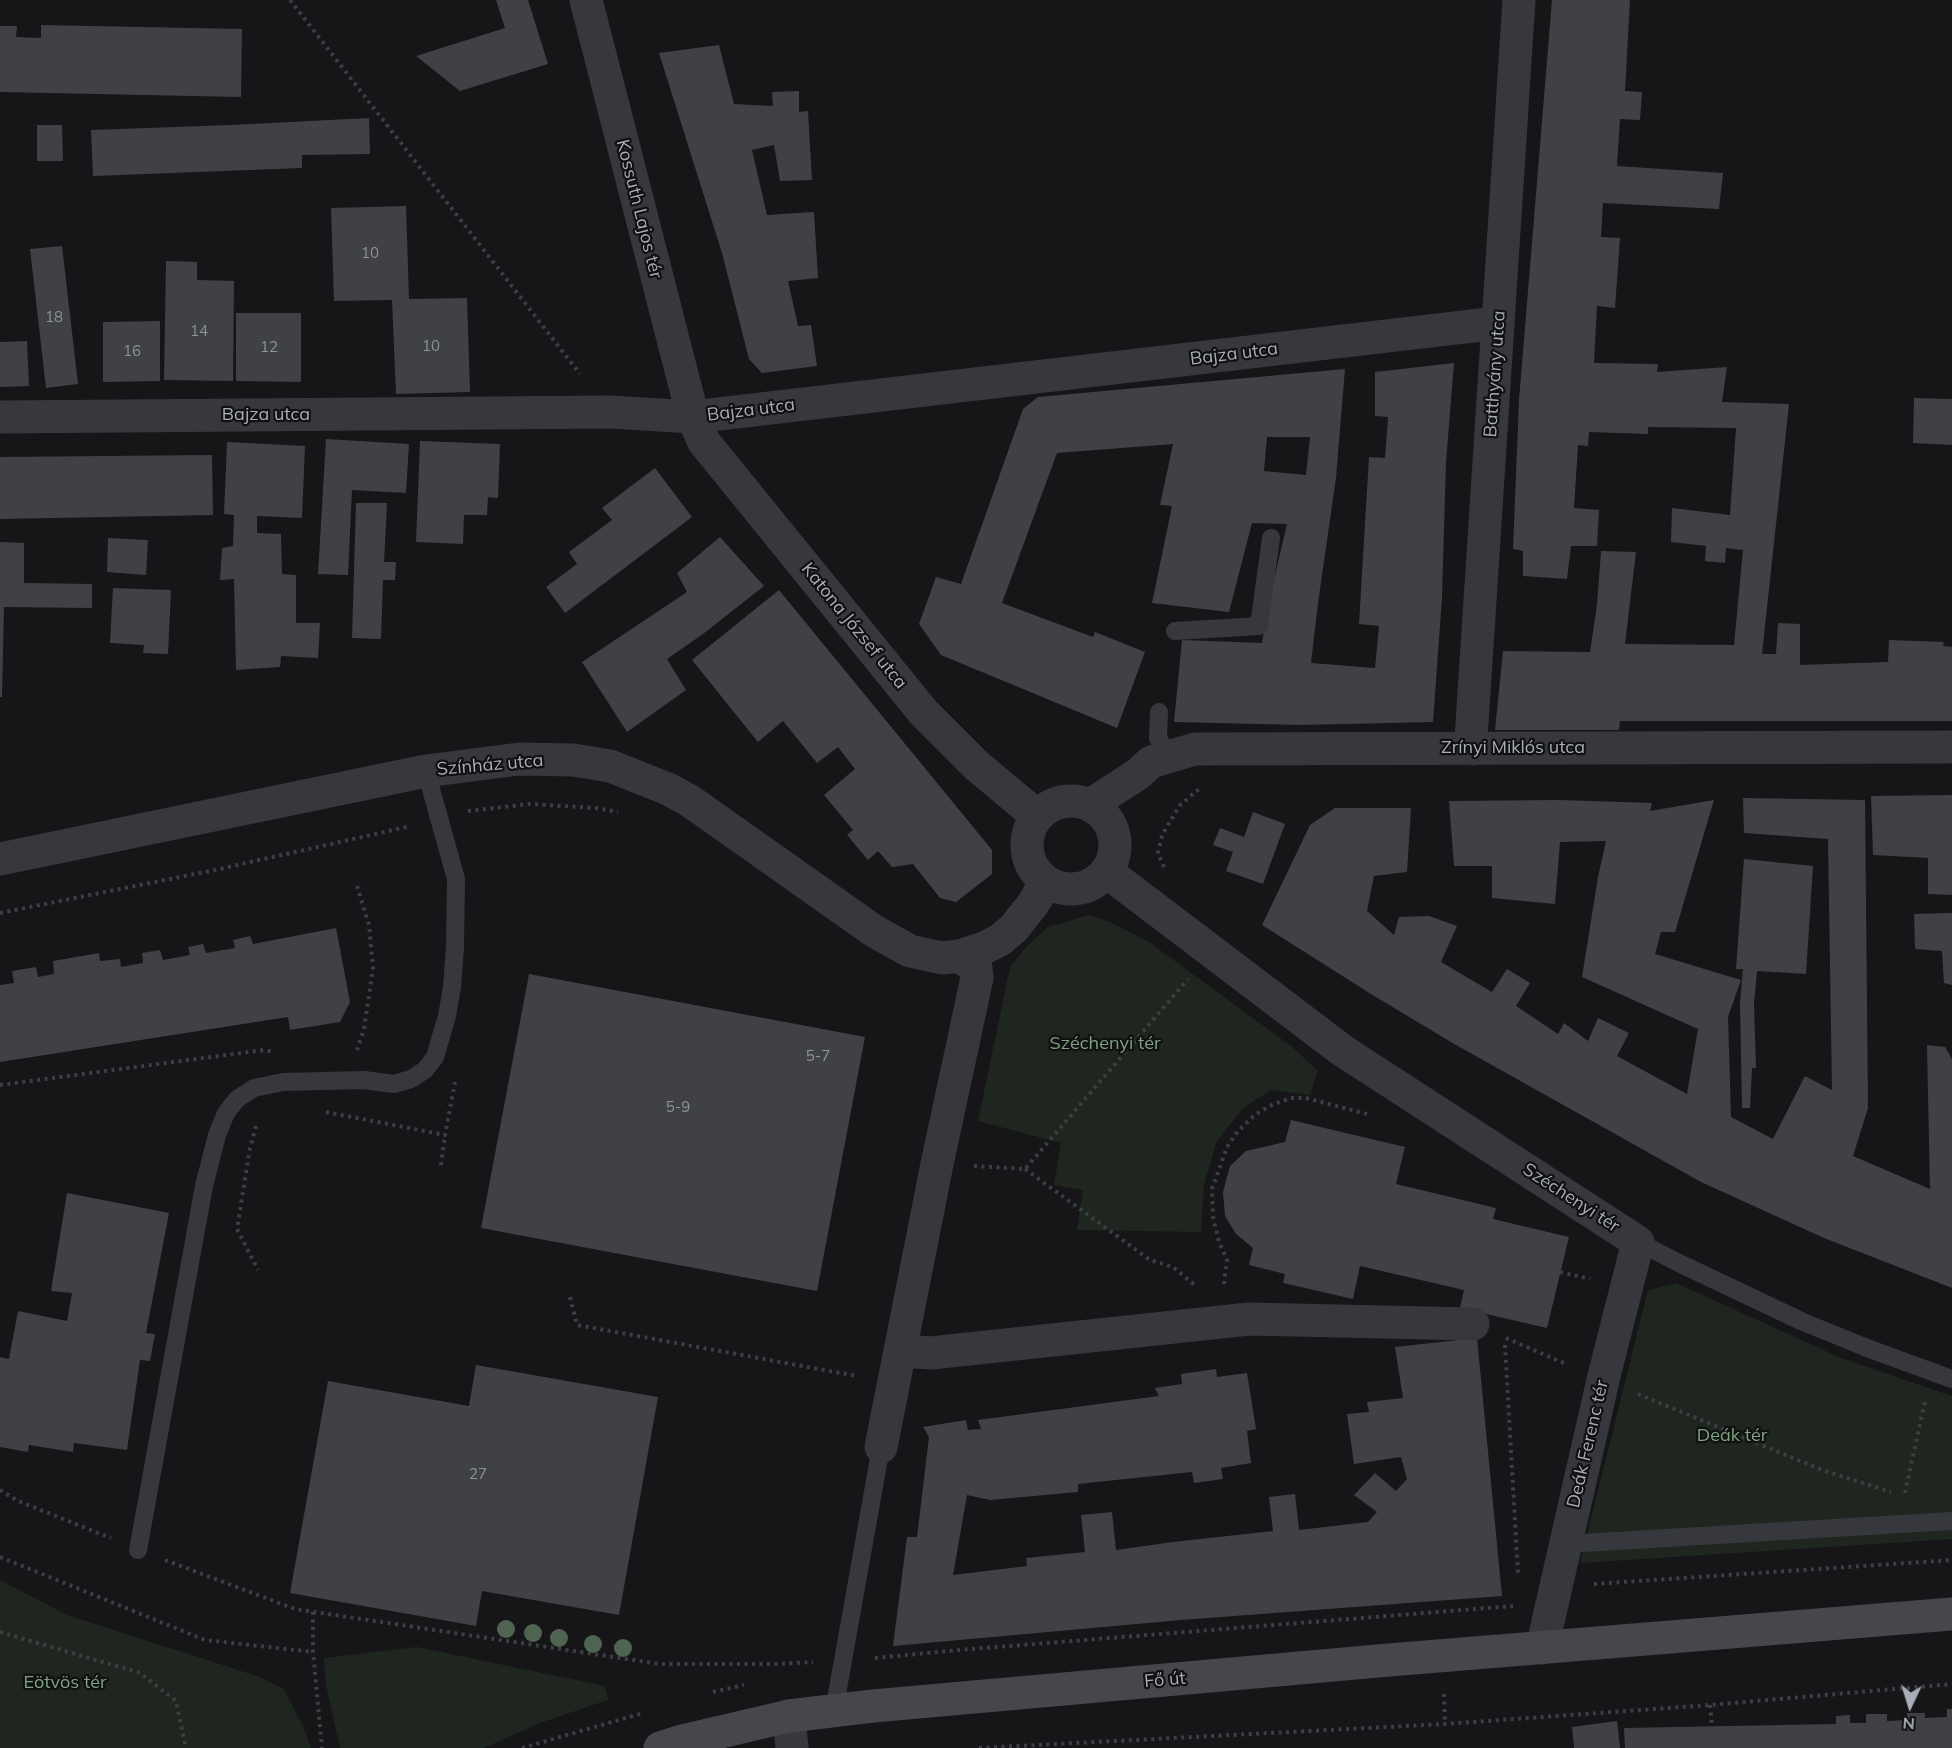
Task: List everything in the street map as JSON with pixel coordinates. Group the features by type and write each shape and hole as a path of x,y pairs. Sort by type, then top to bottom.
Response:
{"street":[{"name":"Kossuth Lajos tér","path":"586,0 693,417"},
{"name":"Batthyány utca","path":"1473,749 1471,739 1519,0"},
{"name":"Bajza utca","path":"0,417 610,412 693,417 1498,323"},
{"name":"Katona József utca","path":"693,417 704,442 924,713 976,765 1037,816"},
{"name":"Zrínyi Miklós utca","path":"1090,805 1138,774 1151,762 1182,753 1952,747"},
{"name":"Színház utca","path":"0,859 426,771 519,759 573,760 610,766 668,789 690,801 874,931 910,951 942,958 960,956 1000,940 1014,928 1033,904 1046,882"},
{"path":"1076,801 1090,805 1107,819 1113,828 1116,850 1113,861 1107,872 1091,885 1071,890 1058,888 1046,882 1035,871 1028,858 1029,829 1037,816 1048,807 1062,802 1076,801"},
{"name":"Széchenyi tér","path":"1107,872 1343,1051 1638,1242"},
{"path":"881,1447 937,1164 977,978 976,968 960,956"},
{"name":"Deák Ferenc tér","path":"1542,1648 1603,1380 1638,1242"},
{"path":"900,1351 931,1353 1249,1319 1473,1324"},
{"path":"1542,1648 1952,1614"},
{"name":"Fő út","path":"791,1732 834,1711 1542,1648"},
{"path":"660,1748 682,1741 791,1732"}],"lane":[{"path":"1175,631 1259,626 1270,538"},
{"path":"1159,712 1158,738 1182,753"},
{"path":"138,1550 204,1186 226,1113 237,1099 254,1088 283,1082 364,1080 394,1084 411,1079 425,1070 435,1056 447,1016 455,947 456,879 426,771"},
{"name":"Széchenyi tér","path":"1638,1242 1801,1321 1866,1348 1952,1379"},
{"path":"834,1711 881,1447"},
{"path":"1566,1544 1952,1521"}],"path":[{"path":"290,0 610,412"},
{"path":"1166,870 1158,853 1162,834 1180,805 1200,789 1182,753"},
{"path":"0,913 215,870 468,811 530,804 595,808 627,814"},
{"path":"353,1057 364,1029 373,968 369,925 357,886"},
{"path":"1025,1169 1181,986"},
{"path":"0,1085 264,1050 285,1053"},
{"path":"1224,1287 1227,1260 1219,1242 1213,1217 1212,1189 1227,1147 1238,1131 1256,1114 1291,1098 1306,1098 1382,1118"},
{"path":"441,1165 445,1135"},
{"path":"250,1148 237,1229 258,1270"},
{"path":"937,1164 1025,1169 1150,1260 1173,1267"},
{"path":"1586,1290 1592,1269"},
{"path":"570,1297 577,1325 893,1383"},
{"path":"875,1658 1520,1606 1505,1338 1822,1470 1894,1493"},
{"path":"1567,1364 1570,1354"},
{"path":"1904,1497 1931,1372"},
{"path":"0,1490 18,1501 138,1550 295,1609 660,1664 776,1664 842,1660"},
{"path":"0,1557 205,1640 313,1652"},
{"path":"1519,1587 1556,1587 1952,1560"},
{"path":"313,1612 313,1652 322,1748"},
{"path":"0,1632 140,1673 176,1701 186,1748"},
{"path":"979,1748 1445,1724 1710,1705 1952,1684"},
{"path":"1710,1705 1712,1726"}],"green space":[{"name":"Széchenyi tér","path":"1089,915 1110,922 1149,942 1291,1046 1318,1071 1310,1095 1272,1090 1244,1107 1217,1141 1204,1184 1201,1232 1077,1230 1083,1190 1054,1185 1061,1143 978,1121 1010,967 1027,946 1048,927"},
{"name":"Deák tér","path":"1676,1283 1841,1358 1952,1396 1952,1539 1580,1563 1648,1290"},
{"name":"Eötvös tér","path":"0,1580 67,1615 260,1677 284,1689 303,1726 311,1748 0,1748"},
{"path":"417,1647 605,1686 608,1700 540,1723 484,1748 340,1748 326,1685 324,1658"}],"building":[{"path":"496,0 528,0 548,64 460,91 416,56 505,28"},
{"path":"1552,0 1630,0 1625,91 1642,92 1640,120 1620,119 1617,166 1723,173 1719,209 1603,203 1601,237 1620,238 1615,308 1597,306 1594,363 1658,364 1657,372 1727,367 1722,402 1789,404 1762,654 1776,654 1778,623 1800,624 1800,665 1888,662 1889,640 1944,642 1943,646 1952,647 1952,721 1620,721 1619,730 1495,730 1503,651 1590,652 1597,605 1601,551 1636,552 1625,644 1734,645 1743,550 1726,548 1725,563 1705,561 1706,546 1671,542 1672,508 1730,515 1736,428 1648,427 1648,434 1589,432 1588,446 1578,445 1574,508 1599,510 1597,546 1571,546 1567,579 1523,576 1523,551 1513,549 1519,400"},
{"path":"41,25 242,29 241,97 0,92 0,26 17,26 16,37 41,38"},
{"path":"719,45 734,104 773,106 772,92 799,91 799,112 808,111 812,180 780,181 774,145 752,150 767,215 814,212 818,278 788,281 798,326 811,325 817,366 762,373 749,359 722,253 659,53"},
{"path":"369,118 370,154 302,155 302,168 93,176 91,130"},
{"path":"37,125 62,125 63,161 37,161"},
{"path":"406,206 409,299 467,298 470,392 396,394 392,300 334,301 331,208"},
{"path":"62,246 78,384 46,388 30,249"},
{"path":"166,261 197,262 197,280 234,281 233,381 164,380"},
{"path":"236,313 301,313 301,382 236,381"},
{"path":"160,321 160,381 103,382 103,322"},
{"path":"27,341 29,386 0,387 0,342"},
{"path":"1454,363 1446,462 1442,597 1433,722 1302,725 1174,722 1182,640 1262,643 1287,524 1252,523 1229,612 1152,603 1172,506 1160,505 1173,444 1057,453 1002,603 1093,637 1095,632 1145,652 1117,728 941,655 919,624 936,577 961,584 1023,409 1038,397 1345,369 1336,478 1311,663 1375,668 1379,626 1359,624 1369,457 1385,458 1388,417 1375,416 1375,372","holes":["1267,437 1310,437 1306,475 1264,471"]},
{"path":"1914,398 1952,399 1952,445 1913,443"},
{"path":"326,439 409,444 406,493 352,490 348,575 318,574"},
{"path":"420,441 500,444 498,498 488,497 487,515 464,515 463,544 416,542"},
{"path":"227,442 305,446 302,518 257,516 257,533 281,534 282,574 296,575 296,623 320,623 318,658 281,656 280,667 236,670 234,579 220,580 222,548 233,546 234,515 224,514"},
{"path":"212,455 213,515 0,519 0,457"},
{"path":"655,468 692,517 565,613 546,587 577,564 569,552 612,520 602,508"},
{"path":"356,503 387,503 384,562 396,562 395,580 383,580 381,639 352,638"},
{"path":"720,537 764,586 667,659 686,690 627,732 582,662 687,592 677,573"},
{"path":"108,538 148,540 146,575 107,572"},
{"path":"0,542 24,543 24,583 92,584 92,608 4,607 2,697 0,697"},
{"path":"113,588 171,590 168,654 143,653 144,645 110,643"},
{"path":"779,590 992,850 992,874 956,902 940,898 913,864 892,867 878,851 868,860 847,835 853,830 824,795 855,769 838,747 817,763 783,721 758,742 692,660"},
{"path":"1952,795 1952,895 1928,894 1928,858 1873,855 1871,796"},
{"path":"1743,798 1865,800 1868,1108 1853,1156 1930,1189 1927,1045 1945,1047 1952,1059 1952,1288 1824,1238 1701,1182 1456,1045 1262,925 1310,825 1335,808 1411,808 1407,872 1374,876 1367,911 1394,935 1399,917 1429,916 1457,926 1441,962 1492,992 1507,969 1530,983 1516,1006 1558,1034 1564,1023 1588,1041 1598,1018 1629,1033 1617,1056 1687,1094 1698,1029 1582,977 1606,841 1560,842 1555,904 1492,898 1492,866 1454,866 1449,801 1560,800 1652,803 1650,811 1714,800 1675,932 1661,932 1655,954 1741,980 1728,1017 1731,1117 1773,1139 1805,1076 1832,1090 1828,839 1744,833"},
{"path":"1253,812 1285,824 1263,884 1226,871 1233,852 1213,845 1220,828 1244,837"},
{"path":"1744,859 1813,866 1806,974 1757,971 1754,1004 1756,1068 1752,1068 1750,1108 1742,1108 1740,1002 1743,969 1736,969"},
{"path":"1952,913 1952,985 1944,983 1942,951 1915,949 1914,914"},
{"path":"336,928 350,1002 340,1022 290,1030 288,1017 0,1062 0,985 14,983 12,971 36,967 38,977 54,974 53,961 99,953 100,961 120,959 121,967 143,963 142,953 160,950 163,960 190,955 188,947 203,944 206,953 235,948 233,940 250,936 253,944"},
{"path":"529,974 865,1037 817,1291 481,1228"},
{"path":"1291,1120 1405,1147 1396,1184 1496,1208 1493,1219 1569,1237 1547,1328 1460,1308 1464,1290 1360,1266 1353,1299 1283,1283 1285,1274 1249,1265 1253,1248 1236,1234 1225,1216 1223,1192 1230,1166 1246,1151 1285,1142"},
{"path":"67,1193 169,1213 146,1333 155,1334 150,1361 140,1360 127,1450 74,1443 73,1452 29,1445 28,1452 0,1447 0,1357 9,1359 18,1311 67,1321 72,1293 51,1291"},
{"path":"1477,1338 1502,1596 1181,1620 893,1646 907,1537 917,1537 929,1437 923,1427 966,1420 968,1430 981,1429 978,1420 1159,1396 1155,1388 1182,1384 1181,1374 1216,1369 1217,1377 1247,1373 1256,1429 1247,1431 1251,1463 1221,1468 1223,1479 1194,1483 1192,1472 1078,1484 1078,1492 990,1500 967,1495 953,1575 1027,1566 1026,1558 1085,1552 1081,1515 1112,1512 1116,1550 1273,1531 1269,1497 1295,1494 1299,1530 1368,1522 1377,1512 1354,1495 1375,1473 1396,1491 1407,1479 1401,1457 1354,1464 1347,1414 1369,1412 1367,1402 1403,1398 1395,1347"},
{"path":"476,1365 658,1397 619,1615 482,1591 476,1626 290,1593 328,1381 469,1406"},
{"path":"1947,1709 1952,1709 1952,1748 1625,1748 1624,1728 1836,1724 1836,1716 1850,1715 1850,1723 1866,1723 1866,1714 1887,1714 1887,1721 1907,1720 1907,1713 1925,1713 1925,1718 1947,1717"},
{"path":"1617,1721 1620,1748 1574,1748 1572,1727"}]}
